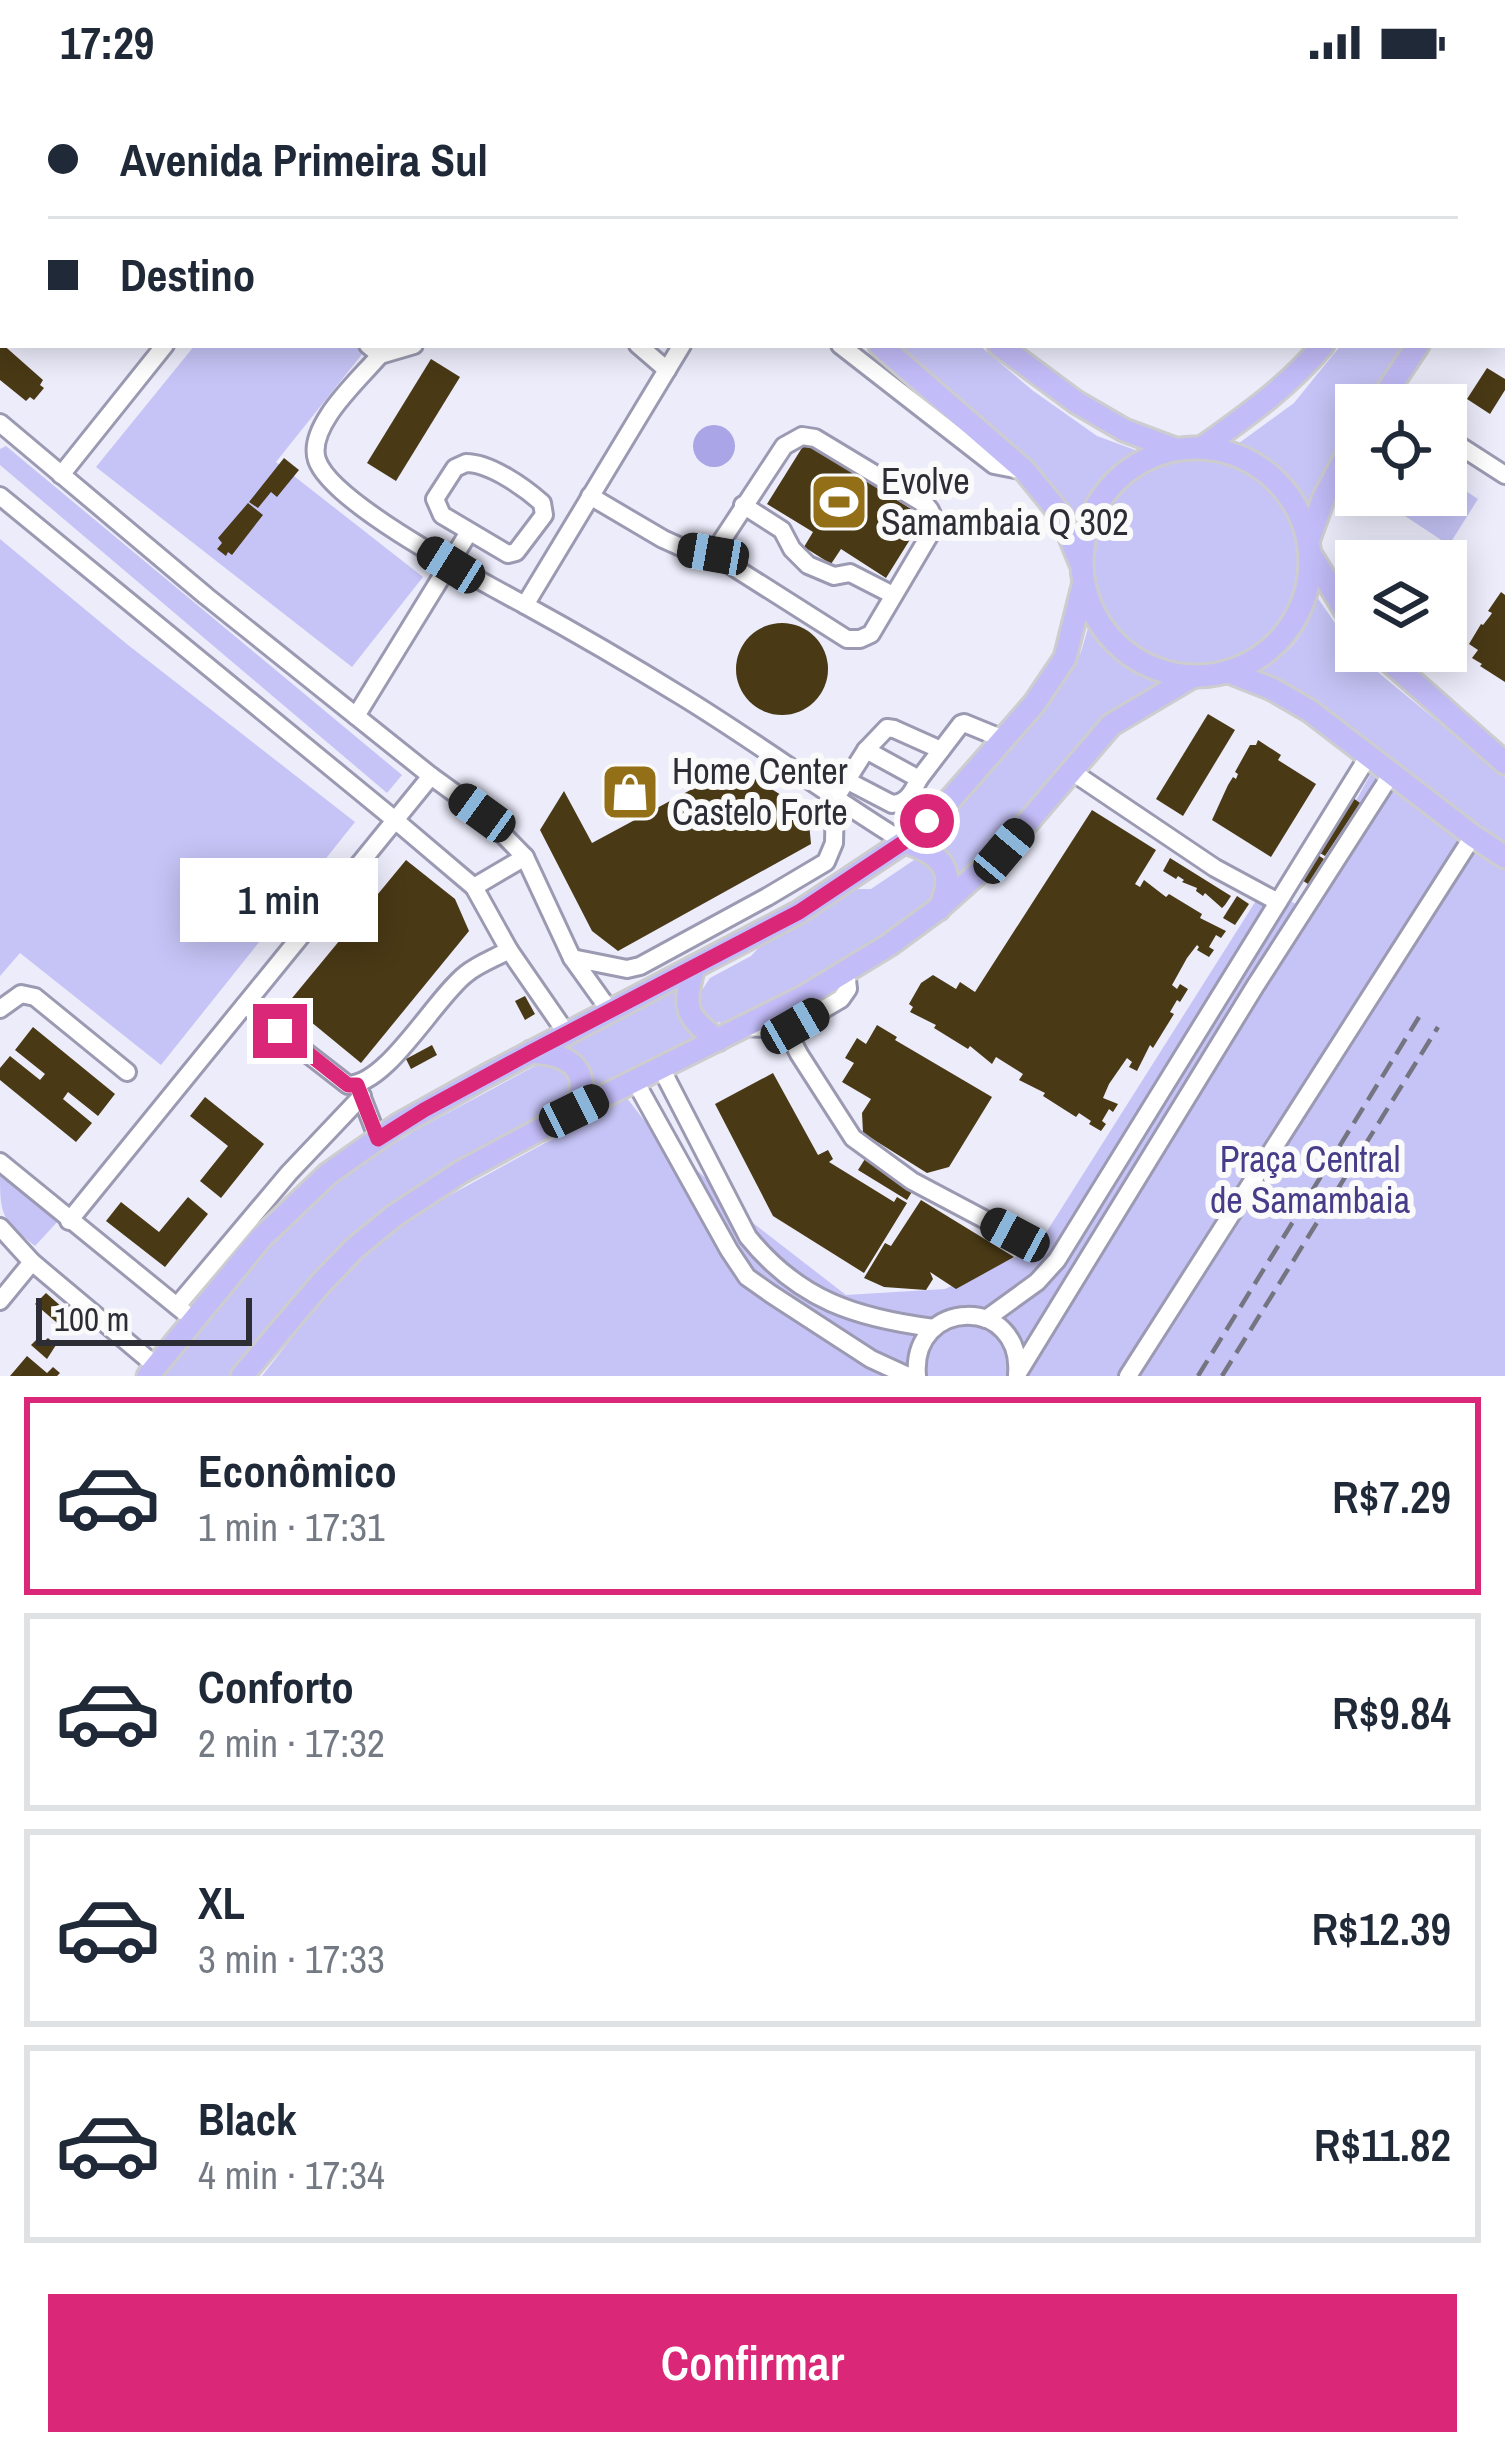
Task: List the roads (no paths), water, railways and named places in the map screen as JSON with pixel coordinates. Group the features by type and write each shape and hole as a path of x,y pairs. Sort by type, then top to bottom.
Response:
{"main road":[{"path":"883,348 1025,471 1061,515 1081,562"},
{"path":"1003,348 1076,402 1124,430 1175,449"},
{"path":"1203,447 1265,402 1320,348"},
{"path":"1396,384 1416,348"},
{"path":"1335,477 1324,497 1310,548 1307,592 1291,627 1264,655 1229,672 1192,677 1154,670 1122,650 1097,622 1083,586 1081,562 1089,520 1111,484 1140,462 1175,449 1203,447 1246,459 1282,485 1300,511 1310,548 1335,591"},
{"path":"152,1371 186,1313 328,1174 424,1110 813,904 904,842 949,801 1034,704 1066,658 1083,586"},
{"path":"1229,672 1273,689 1310,711 1505,857"},
{"path":"1401,672 1505,763"},
{"path":"242,1376 322,1282 394,1216 461,1172 743,1027 890,945 1004,851 1112,725 1192,677"},
{"path":"904,842 933,853 940,861 947,881 938,909"},
{"path":"694,968 688,1013 718,1040"},
{"path":"531,1052 558,1055 578,1071 582,1091 574,1111"}],"street":[{"path":"61,475 163,348"},
{"path":"641,348 667,370"},
{"path":"525,605 680,348"},
{"path":"844,348 994,465 1025,471"},
{"path":"374,350 319,430 316,458 330,481 388,526 685,698 904,842"},
{"path":"0,423 356,716 482,813 525,857 572,958 610,1011"},
{"path":"590,496 663,539 713,554 848,639 871,634 935,521 926,505 815,438 802,436 784,446 713,554"},
{"path":"1467,451 1505,475"},
{"path":"466,464 487,468 538,498 544,508 544,515 516,552 508,554 469,532 442,515 435,499 455,468 466,464"},
{"path":"0,496 474,887 509,950 567,1034"},
{"path":"743,505 782,530 808,565 833,576 850,573 893,595"},
{"path":"356,716 469,532"},
{"path":"845,780 898,804 912,794 964,723 1003,739"},
{"path":"572,958 627,969 640,966 826,862 834,843 835,800 866,750 886,728 941,750"},
{"path":"1478,741 1505,748"},
{"path":"866,750 920,779"},
{"path":"986,1318 1058,1261 1369,755"},
{"path":"1071,771 1180,845 1278,902"},
{"path":"1017,1374 1391,773"},
{"path":"69,1220 431,776"},
{"path":"1128,1376 1473,836"},
{"path":"474,887 525,857"},
{"path":"767,897 813,904"},
{"path":"0,1162 186,1313 289,1173 359,1091 466,973 509,950"},
{"path":"635,998 640,966"},
{"path":"743,1027 795,1026 842,999 848,988 846,971"},
{"path":"0,1010 21,994 35,997 127,1072"},
{"path":"245,1005 359,1091 378,1139"},
{"path":"786,1029 853,1138 912,1180 1015,1235"},
{"path":"661,1068 748,1237 766,1259 829,1301 874,1319 934,1328"},
{"path":"635,1081 747,1276 871,1358 912,1376 918,1352 934,1328 955,1317 986,1318 1010,1339 1018,1358 1017,1374"},
{"path":"0,1227 152,1371"},
{"path":"0,1301 32,1262"}],"railway":[{"path":"1198,1376 1419,1017"},
{"path":"1222,1376 1438,1027"}],"place":[{"name":"Evolve Samambaia Q 302","path":"839,502"},
{"name":"Home Center Castelo Forte","path":"630,792"}],"park label":[{"name":"Praça Central de Samambaia","path":"1310,1180"}]}
